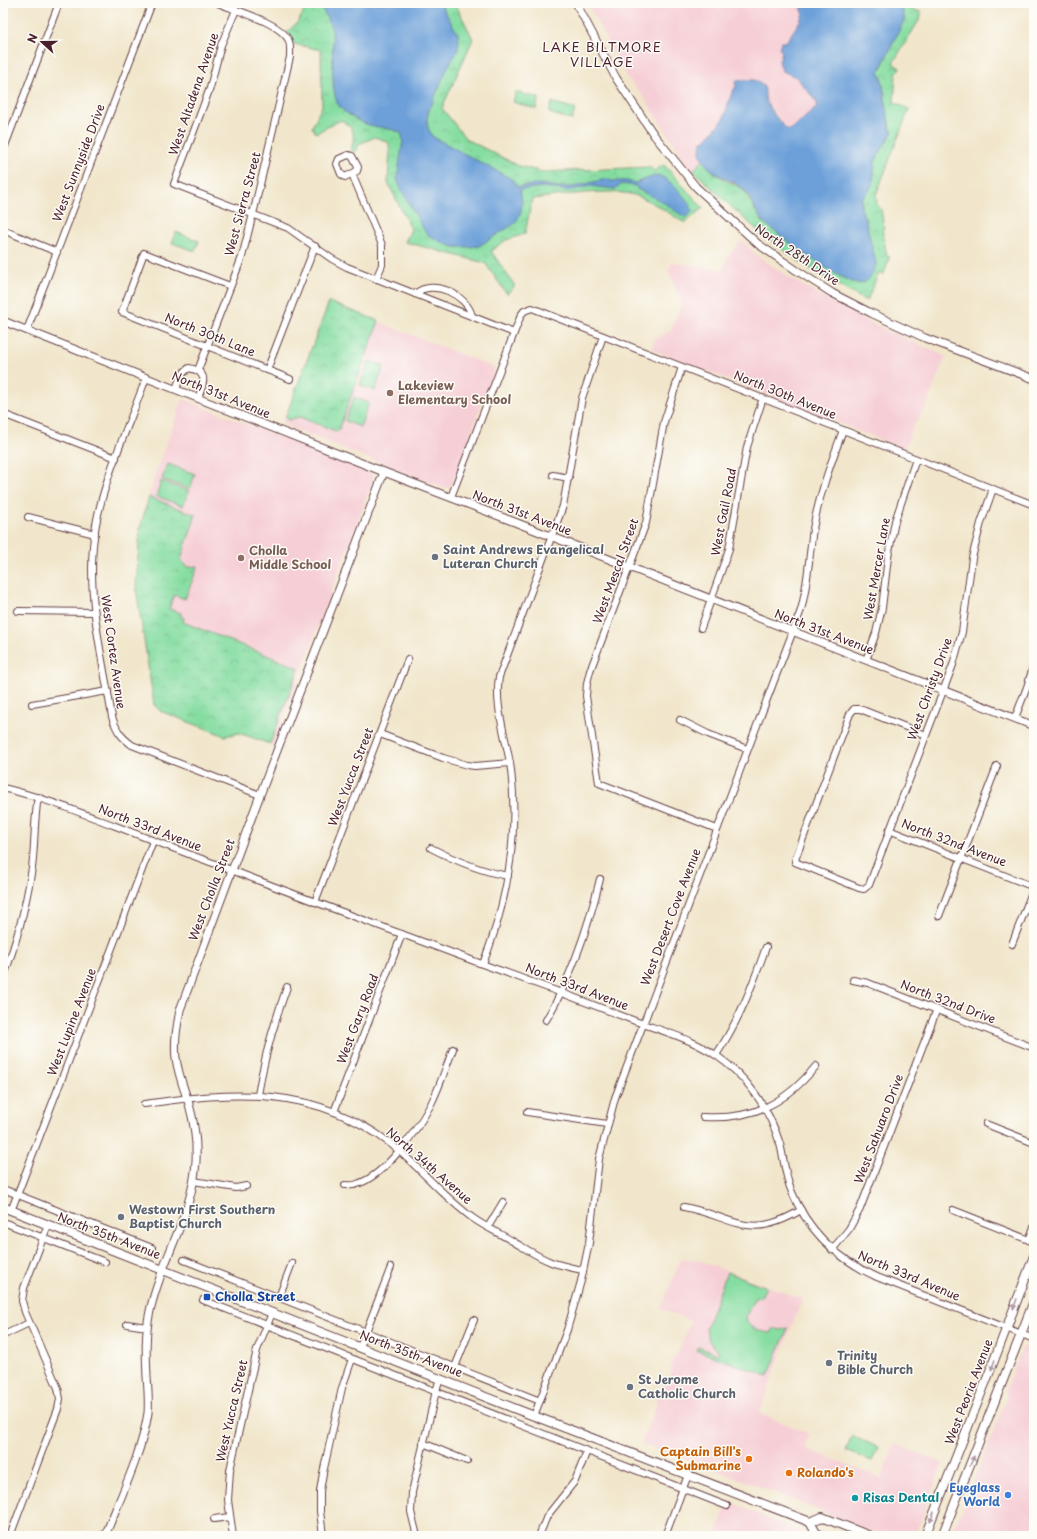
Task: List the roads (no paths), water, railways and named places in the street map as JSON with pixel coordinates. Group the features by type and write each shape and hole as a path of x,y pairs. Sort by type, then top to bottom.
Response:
{"main road":[{"name":"North 35th Avenue","path":"3,1207 534,1416 810,1522 822,1518 870,1536"},
{"name":"West Peoria Avenue","path":"925,1536 1034,1256"},
{"path":"942,1536 1034,1301"},
{"name":"North 35th Avenue","path":"810,1522 816,1533 822,1536"}],"street":[{"path":"3,151 59,3"},
{"name":"West Sunnyside Drive","path":"27,330 152,3"},
{"path":"218,3 236,10"},
{"name":"North 28th Drive","path":"576,3 616,78 654,135 696,187 758,244 808,278 870,314 925,338 1034,379"},
{"name":"West Sierra Street","path":"198,370 242,257 290,57 288,39 280,29 236,10"},
{"name":"West Altadena Avenue","path":"236,10 221,45 208,94 174,184 253,215"},
{"path":"352,174 382,245 382,265 376,279"},
{"path":"253,215 288,228 339,264 514,333 451,497"},
{"path":"3,230 57,252"},
{"path":"267,370 315,246"},
{"name":"North 30th Lane","path":"230,286 144,253 122,312 290,379"},
{"path":"415,294 421,289 432,288 453,293 467,304 472,316"},
{"name":"North 30th Avenue","path":"514,333 521,315 527,309 535,308 1034,505"},
{"name":"North 31st Avenue","path":"3,321 384,472 1034,726"},
{"path":"483,964 496,931 503,902 508,876 513,829 513,800 510,763 497,695 498,677 563,506 582,398 603,336"},
{"name":"West Mescal Street","path":"682,367 664,422 646,523 590,671 586,696 598,783 717,828"},
{"path":"176,390 185,371 189,368 198,370 204,379 198,398"},
{"name":"West Cortez Avenue","path":"146,378 101,503 93,545 92,574 94,612 112,717 116,731 132,745 260,795"},
{"name":"West Gail Road","path":"701,628 729,549 747,447 763,398"},
{"path":"3,414 116,458"},
{"name":"West Desert Cove Avenue","path":"534,1416 567,1330 583,1270 589,1243 596,1179 607,1124 622,1077 642,1023 793,631 804,598 809,553 820,498 843,430"},
{"name":"West Mercer Lane","path":"866,660 876,633 882,608 888,557 895,521 916,459"},
{"name":"West Cholla Street","path":"105,1536 139,1449 148,1412 146,1348 147,1327 152,1301 187,1209 194,1181 196,1142 194,1127 176,1057 176,1031 180,1010 260,795 384,472"},
{"path":"553,475 569,478"},
{"name":"West Christy Drive","path":"926,735 860,709 854,709 850,714 795,862 859,888 864,889 869,884 953,665 962,632 969,574 976,540 993,489"},
{"path":"28,517 95,534"},
{"path":"18,611 94,612"},
{"name":"West Yucca Street","path":"315,902 408,660"},
{"path":"1015,718 1034,664"},
{"path":"32,704 108,690"},
{"path":"680,720 708,734 747,749"},
{"path":"380,734 442,758 467,765 475,766 510,763"},
{"path":"939,916 997,766"},
{"name":"North 33rd Avenue","path":"3,788 38,797 694,1043 716,1055 742,1077 760,1100 775,1130 786,1176 801,1210 818,1236 832,1250 859,1270 1034,1339"},
{"path":"3,978 16,938 27,894 32,866 38,797"},
{"name":"North 32nd Avenue","path":"889,830 1034,887"},
{"name":"West Lupine Avenue","path":"11,1211 153,841"},
{"path":"431,848 479,870 508,876"},
{"path":"546,1020 562,993 585,934 600,879"},
{"path":"1012,944 1034,887"},
{"name":"West Gary Road","path":"334,1112 402,934"},
{"path":"716,1055 732,1029 744,1005 766,946"},
{"name":"North 32nd Drive","path":"853,980 868,983 1034,1048"},
{"path":"258,1095 262,1066 270,1036 287,987"},
{"name":"West Sahuaro Drive","path":"832,1250 849,1229 860,1209 937,1009"},
{"path":"345,1185 356,1185 376,1174 416,1130 432,1102 453,1049"},
{"path":"703,1117 717,1118 741,1116 765,1108 784,1098 794,1090 816,1066"},
{"name":"North 34th Avenue","path":"144,1104 238,1094 282,1097 299,1100 334,1112 357,1122 391,1144 467,1213 488,1227 549,1261 583,1270"},
{"path":"526,1112 607,1124"},
{"path":"986,1124 1034,1143"},
{"path":"194,1181 236,1188 246,1186"},
{"name":"North 35th Avenue","path":"3,1189 152,1248"},
{"path":"488,1227 503,1202"},
{"path":"684,1207 700,1210 740,1224 757,1226 782,1221 801,1210"},
{"path":"953,1210 1031,1241 1034,1227"},
{"name":"North 35th Avenue","path":"3,1222 106,1262"},
{"path":"10,1536 58,1409 60,1398 58,1388 23,1307 22,1294 48,1225"},
{"name":"North 35th Avenue","path":"184,1260 540,1401"},
{"path":"279,1297 292,1263"},
{"path":"360,1348 392,1267"},
{"path":"204,1300 727,1506"},
{"name":"West Yucca Street","path":"233,1536 228,1488 232,1458 257,1350 272,1313"},
{"path":"455,1367 474,1320"},
{"path":"6,1334 29,1323"},
{"path":"127,1324 147,1327"},
{"path":"324,1536 320,1498 323,1473 342,1388 352,1359"},
{"path":"417,1536 411,1512 412,1492 440,1379"},
{"path":"423,1443 467,1461"},
{"path":"539,1536 547,1516 575,1481 587,1451"},
{"path":"665,1536 688,1475"},
{"path":"214,1520 230,1517"}],"water":[{"path":"320,3 440,3 459,36 458,50 448,67 429,110 427,119 428,128 433,137 508,177 514,181 518,187 540,184 558,187 573,187 606,179 635,183 658,175 668,180 678,189 690,205 692,212 686,217 683,216 663,202 637,189 636,186 622,184 614,189 591,186 568,191 543,187 520,190 522,208 517,220 514,224 479,246 455,247 445,244 428,235 402,191 397,179 403,140 401,133 363,123 340,107 337,101 334,93 333,82 332,31"},
{"path":"800,3 900,3 904,16 904,20 879,72 882,80 890,129 893,131 875,161 873,183 869,191 861,199 861,208 876,263 872,274 868,280 863,283 855,283 843,278 812,259 782,237 763,221 745,191 737,184 716,173 707,166 700,152 703,140 704,141 723,120 731,95 736,86 735,82 742,80 754,80 761,84 765,89 765,98 769,108 779,121 789,130 817,107 817,102 796,77 782,71 779,61 782,52 779,48 781,42 786,42 800,21 803,13"}],"place":[{"name":"Lakeview Elementary School","path":"390,393"},
{"name":"Saint Andrews Evangelical Luteran Church","path":"435,557"},
{"name":"Cholla Middle School","path":"241,558"},
{"name":"Westown First Southern Baptist Church","path":"121,1217"},
{"name":"Cholla Street","path":"207,1297"},
{"name":"Trinity Bible Church","path":"829,1363"},
{"name":"St Jerome Catholic Church","path":"630,1387"},
{"name":"Captain Bill's Submarine","path":"749,1459"},
{"name":"Rolando's","path":"789,1473"},
{"name":"Eyeglass World","path":"1008,1495"},
{"name":"Risas Dental","path":"855,1498"}],"district":[{"name":"LAKE BILTMORE VILLAGE","path":"602,54"}]}
